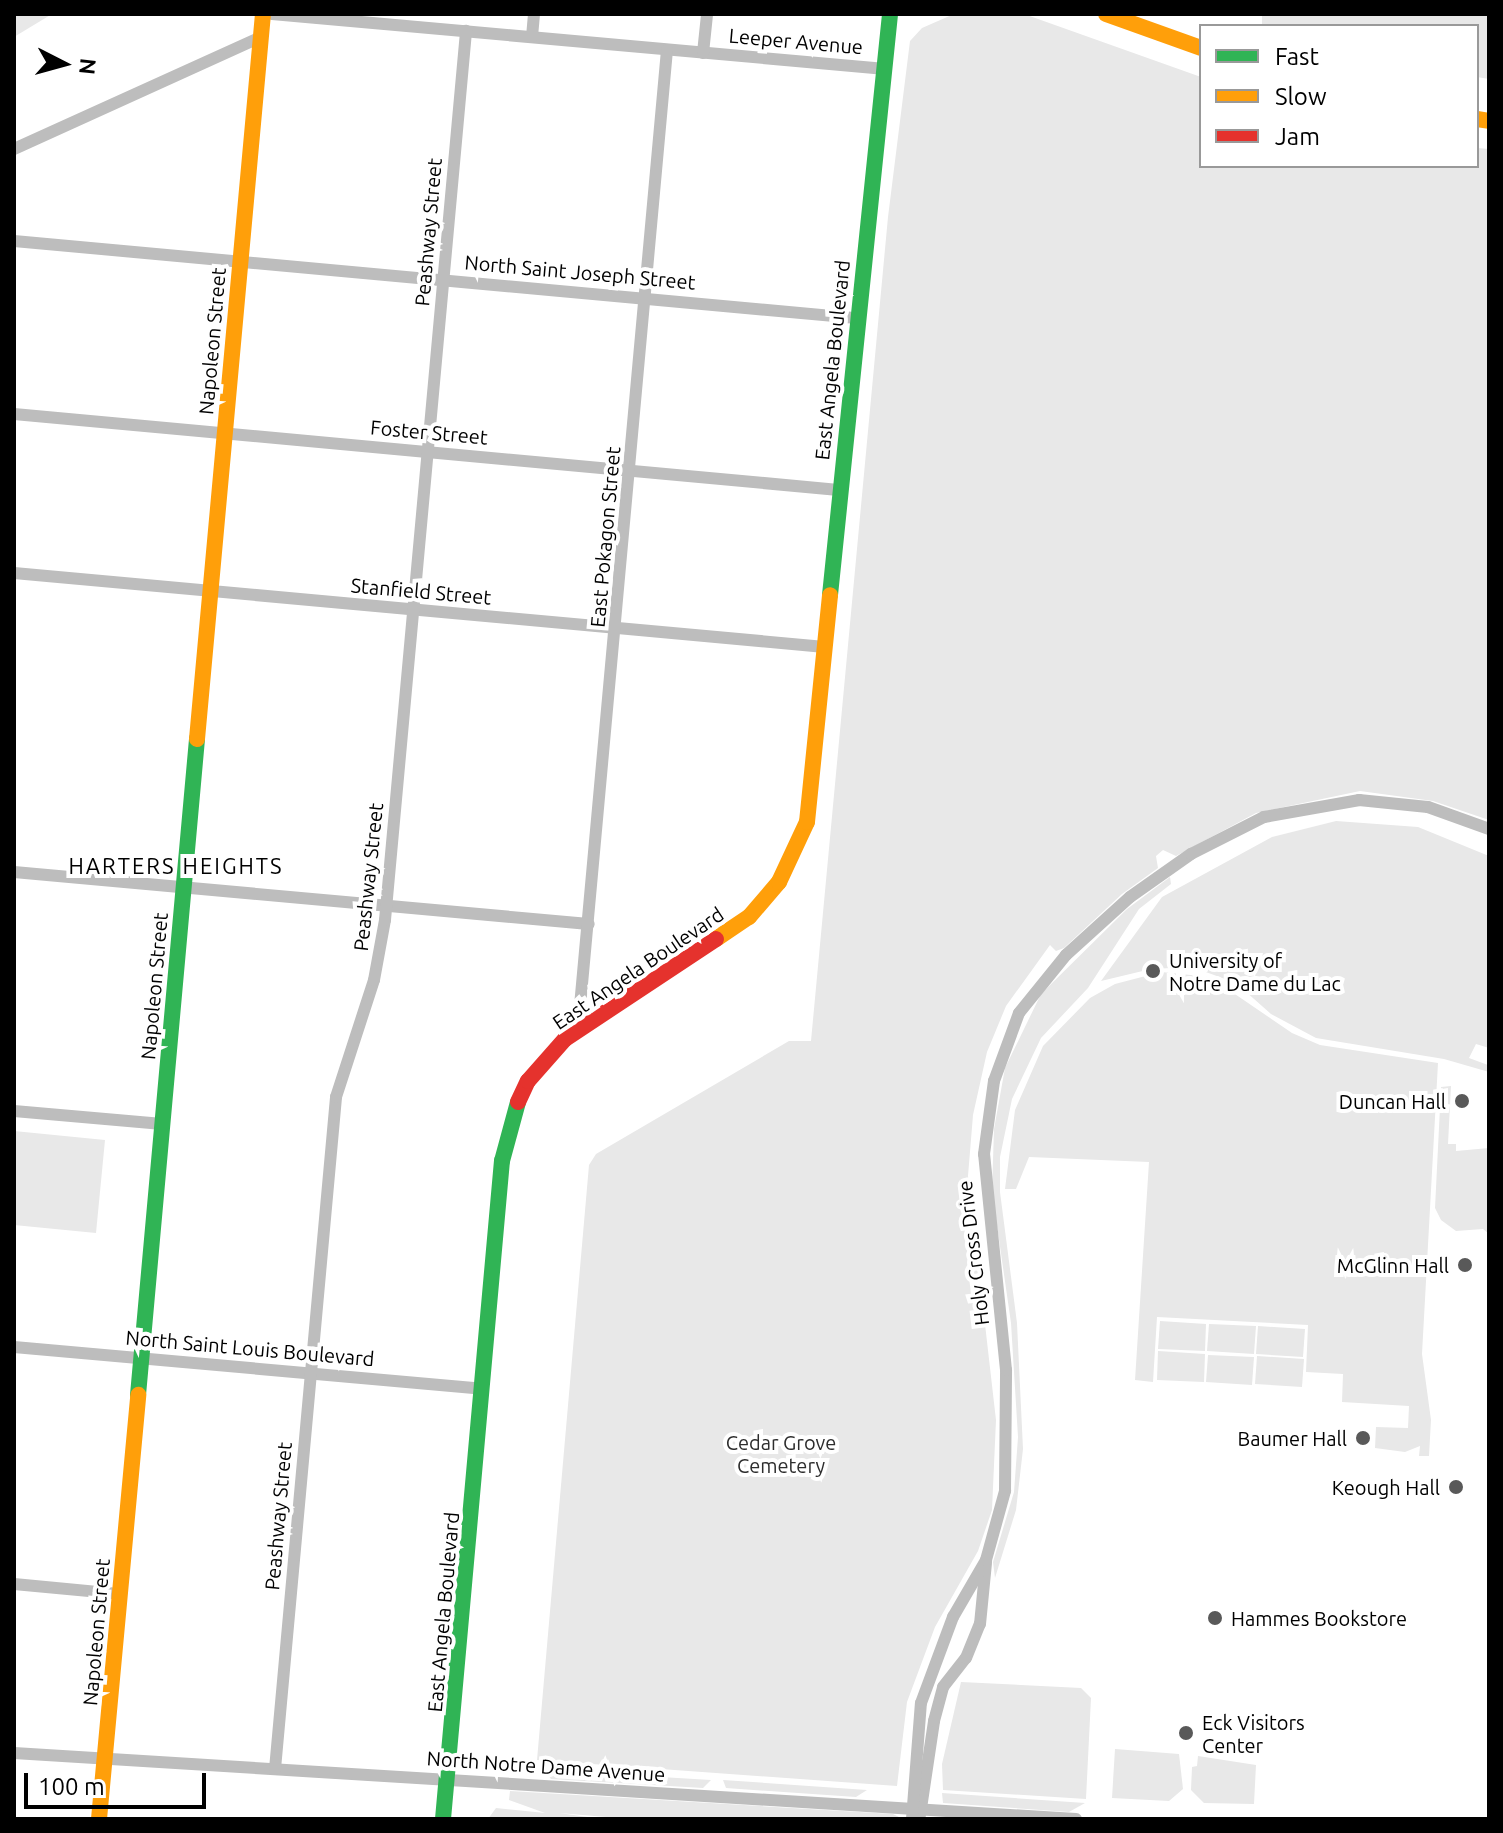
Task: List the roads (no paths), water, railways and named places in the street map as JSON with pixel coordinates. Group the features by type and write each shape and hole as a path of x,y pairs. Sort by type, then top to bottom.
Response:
{"main road":[{"name":"Napoleon Street","path":"99,1819 263,14"},
{"name":"East Angela Boulevard","path":"443,1819 449,1781 506,1136 528,1081 578,1028 740,925 779,882 800,842 811,804 856,318 890,14"},
{"path":"1106,14 1199,47"}],"street":[{"name":"Leeper Avenue","path":"272,14 886,69"},
{"path":"532,37 534,14"},
{"path":"703,53 707,14"},
{"name":"Peashway Street","path":"275,1769 336,1097 374,980 387,906 466,31"},
{"path":"14,149 261,37"},
{"name":"East Pokagon Street","path":"578,1028 667,50"},
{"name":"North Saint Joseph Street","path":"14,241 856,318"},
{"name":"Foster Street","path":"14,414 839,490"},
{"name":"Stanfield Street","path":"14,573 825,647"},
{"name":"Holy Cross Drive","path":"916,1814 943,1687 966,1658 981,1610 986,1560 1005,1491 1008,1421 1001,1318 984,1196 985,1133 1000,1056 1028,998 1130,897 1191,854 1264,817 1359,800 1428,807 1489,829"},
{"path":"14,872 589,924"},
{"path":"14,1111 162,1124"},
{"name":"North Saint Louis Boulevard","path":"14,1347 482,1389"},
{"name":"Holy Cross Drive","path":"916,1814 921,1703 957,1610 986,1560"},
{"path":"14,1584 119,1594"},
{"path":"957,1610 981,1610"},
{"name":"North Notre Dame Avenue","path":"14,1753 916,1814 1076,1819"}],"place":[{"name":"University of Notre Dame du Lac","path":"1153,971"},
{"name":"Duncan Hall","path":"1462,1101"},
{"name":"McGlinn Hall","path":"1465,1265"},
{"name":"Baumer Hall","path":"1363,1438"},
{"name":"Keough Hall","path":"1456,1487"},
{"name":"Hammes Bookstore","path":"1215,1618"},
{"name":"Eck Visitors Center","path":"1186,1733"}],"district":[{"name":"HARTERS HEIGHTS","path":"176,866"}],"park label":[{"name":"Cedar Grove Cemetery","path":"781,1454"}]}
